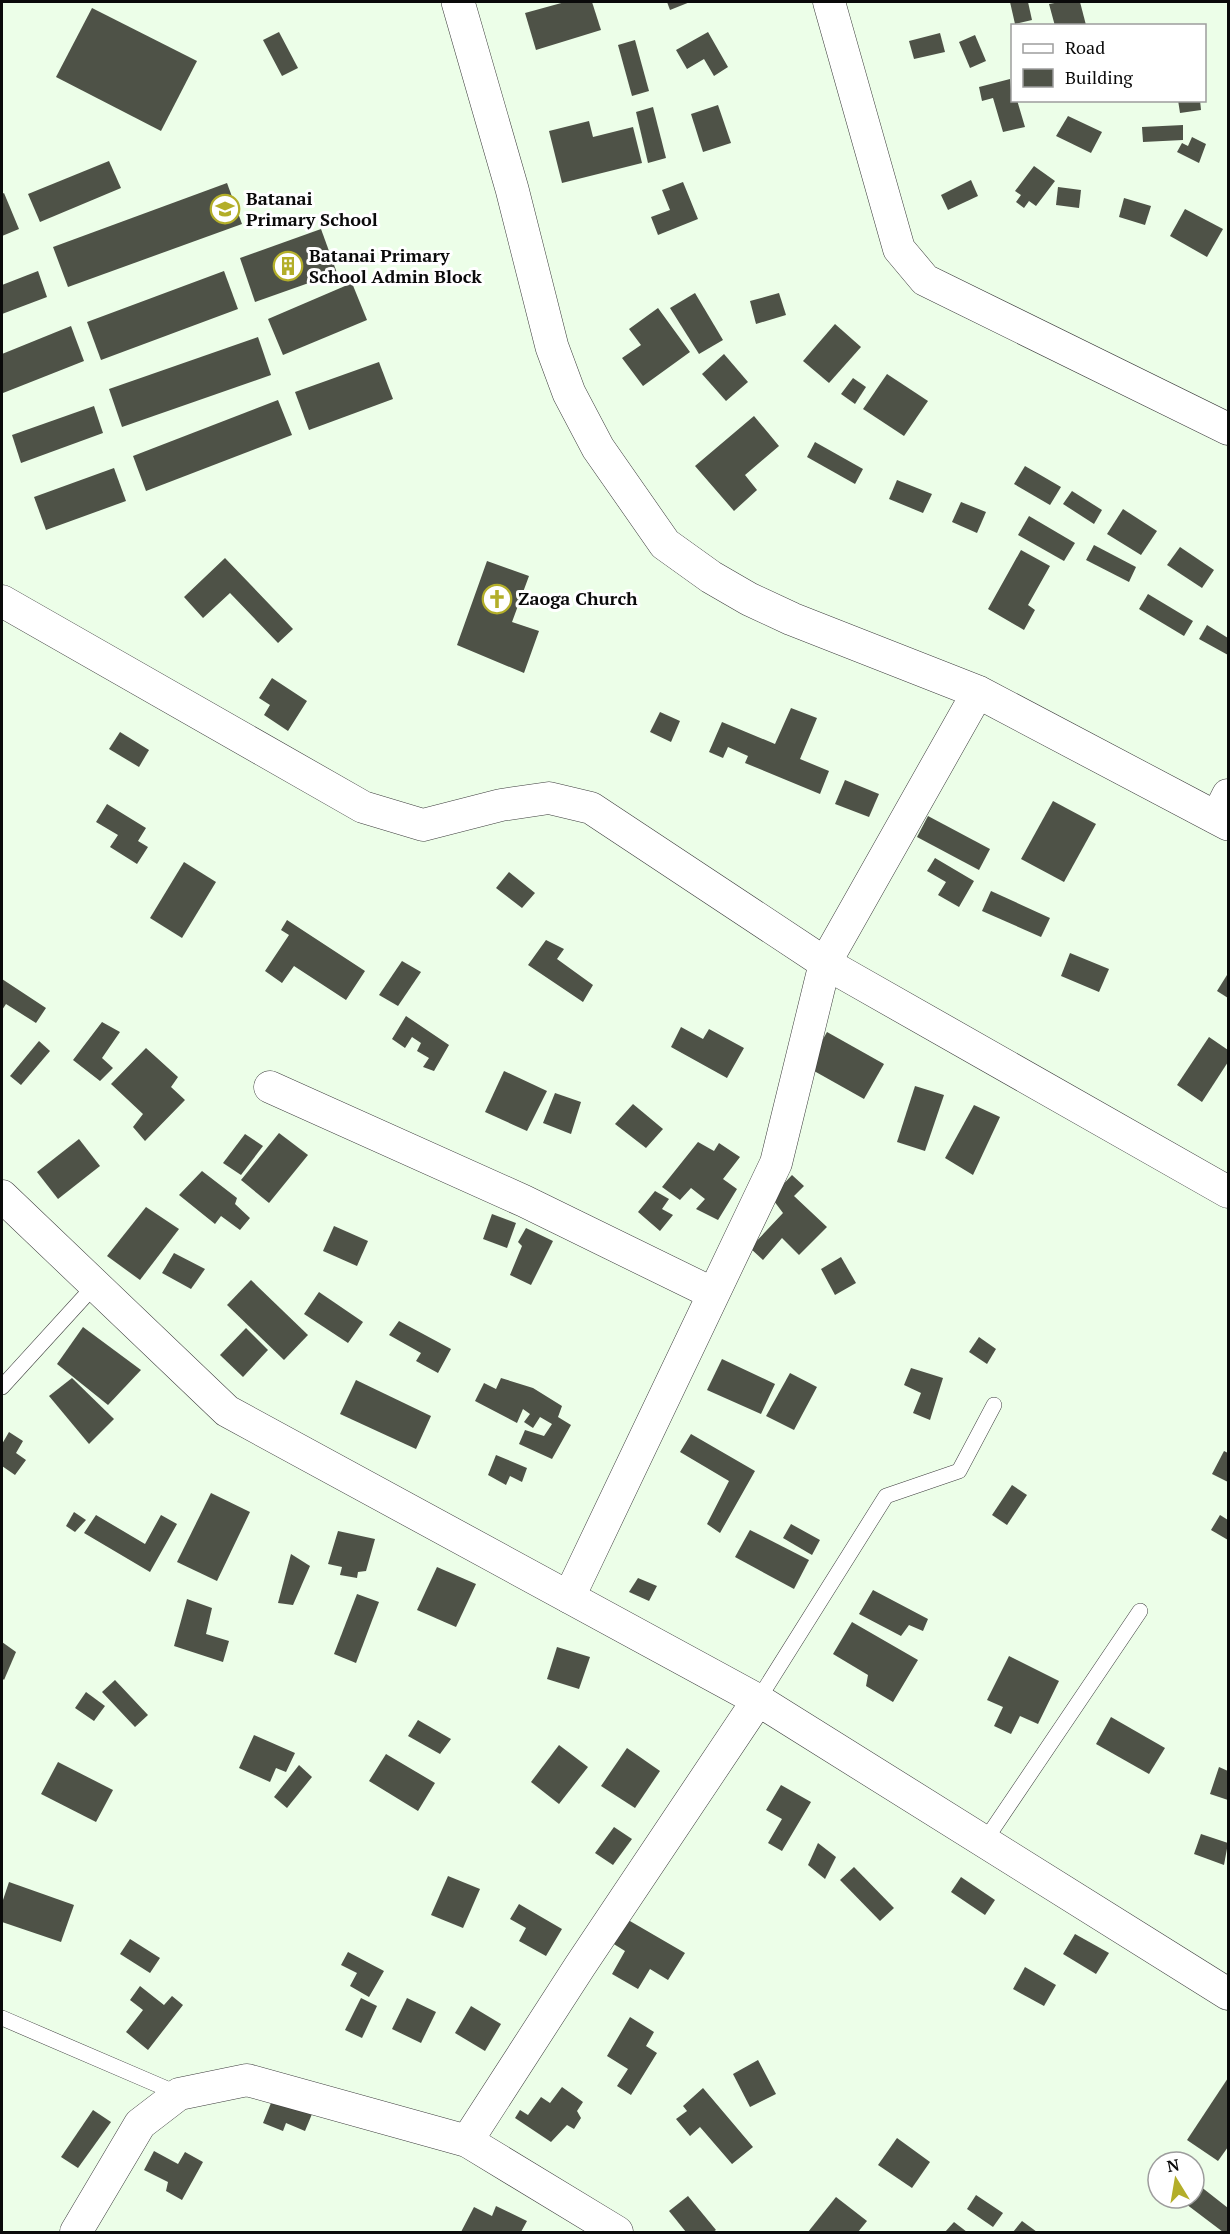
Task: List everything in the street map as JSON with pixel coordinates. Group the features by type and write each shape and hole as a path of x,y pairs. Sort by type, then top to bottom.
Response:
{"street":[{"path":"458,2 512,189 552,347 569,393 598,448 665,544 711,577 749,599 792,619 978,692 1224,812"},
{"path":"829,2 899,249 925,280 1228,429"},
{"path":"2,601 363,807 423,825 501,805 549,798 591,808 825,963 1228,1192"},
{"path":"569,1597 712,1293 776,1163 825,963 978,692"},
{"path":"270,1087 524,1201 712,1293"},
{"path":"2,1196 227,1411 758,1700 1228,1994"},
{"path":"467,2141 580,1966 758,1700"},
{"path":"76,2232 140,2124 179,2094 247,2080 467,2141 617,2232"}],"lane":[{"path":"2,1387 95,1285"},
{"path":"758,1700 886,1496 959,1471 994,1405"},
{"path":"984,1842 1140,1611"},
{"path":"2,2018 179,2094"}],"building":[{"path":"565,2 592,2 601,30 536,50 525,13"},
{"path":"667,2 690,2 670,10"},
{"path":"1010,2 1028,2 1032,20 1015,24"},
{"path":"1080,2 1086,24 1054,24 1049,4"},
{"path":"92,8 197,61 161,131 56,77"},
{"path":"279,32 298,68 282,76 263,40"},
{"path":"708,32 728,67 714,76 704,59 687,69 676,50"},
{"path":"940,33 945,52 914,59 909,41"},
{"path":"975,35 986,61 970,68 959,42"},
{"path":"635,40 649,91 632,96 618,45"},
{"path":"1010,79 1011,102 1018,102 1025,127 1003,132 993,98 982,101 979,87"},
{"path":"1178,102 1200,102 1201,110 1180,113"},
{"path":"718,105 731,143 703,152 691,114"},
{"path":"653,107 666,158 648,163 636,112"},
{"path":"1068,116 1102,132 1091,153 1056,136"},
{"path":"589,121 593,137 633,127 642,163 562,183 549,131"},
{"path":"1183,125 1183,140 1143,142 1142,127"},
{"path":"1192,137 1206,144 1199,163 1177,152 1182,143 1188,146"},
{"path":"109,161 121,188 40,222 28,194"},
{"path":"1034,166 1055,181 1036,206 1029,201 1024,208 1016,202 1021,195 1015,191"},
{"path":"971,180 978,196 948,210 941,195"},
{"path":"683,182 698,219 658,235 651,217 670,210 662,190"},
{"name":"Batanai Primary School","path":"227,183 242,224 68,287 53,247"},
{"path":"1058,187 1081,190 1079,208 1056,205"},
{"path":"4,193 19,229 2,236 2,194"},
{"path":"1124,198 1151,206 1145,225 1119,217"},
{"path":"1185,209 1223,229 1207,257 1170,236"},
{"name":"Batanai Primary School Admin Block","path":"321,229 337,273 255,302 240,258"},
{"path":"38,271 47,297 2,314 2,285"},
{"name":"Batanai Primary School","path":"224,271 238,309 101,360 87,322"},
{"name":"Batanai Primary School","path":"352,283 367,320 283,355 268,319"},
{"path":"695,293 723,340 699,354 670,308"},
{"path":"779,293 786,315 756,324 750,301"},
{"path":"658,308 690,352 643,386 622,358 641,345 629,329"},
{"path":"835,324 861,347 829,383 803,361"},
{"path":"71,326 84,361 3,393 2,354"},
{"path":"258,337 271,375 122,427 109,389"},
{"path":"724,354 748,382 726,401 702,374"},
{"path":"379,362 393,399 309,430 295,392"},
{"path":"887,374 928,401 904,436 863,409"},
{"path":"853,378 866,387 855,404 841,394"},
{"path":"278,400 292,435 146,491 133,456"},
{"path":"94,406 103,433 21,463 12,435"},
{"path":"754,416 779,446 745,475 757,490 734,511 695,466"},
{"path":"815,442 863,469 855,484 807,457"},
{"path":"1025,466 1061,487 1050,505 1014,484"},
{"path":"114,468 126,501 46,530 34,497"},
{"path":"897,480 932,494 923,513 889,499"},
{"path":"1072,491 1102,510 1094,524 1063,504"},
{"path":"961,502 986,512 977,533 952,522"},
{"path":"1123,509 1157,531 1141,555 1107,534"},
{"path":"1029,516 1075,543 1064,561 1018,535"},
{"path":"1094,545 1136,567 1129,582 1086,560"},
{"path":"1180,547 1214,570 1202,588 1167,565"},
{"path":"1021,550 1050,566 1028,605 1035,610 1024,630 988,609"},
{"path":"225,558 293,629 278,643 230,593 203,618 184,597"},
{"name":"Zaoga Church","path":"487,561 529,576 512,622 539,631 524,673 457,645"},
{"path":"1148,594 1193,621 1184,636 1139,609"},
{"path":"1207,625 1228,638 1228,655 1199,639"},
{"path":"272,678 307,701 288,731 264,715 270,705 259,698"},
{"path":"791,708 817,718 800,759 829,771 820,794 745,763 748,756 728,747 723,758 709,752 722,722 775,744"},
{"path":"660,712 680,721 671,742 650,732"},
{"path":"120,732 149,750 139,767 109,749"},
{"path":"845,780 879,794 869,817 835,804"},
{"path":"1053,801 1096,824 1064,882 1021,859"},
{"path":"107,804 146,828 138,841 148,847 137,864 110,847 118,835 96,822"},
{"path":"928,816 990,849 979,870 917,837"},
{"path":"935,858 974,881 959,907 938,895 946,882 927,871"},
{"path":"184,862 216,882 182,938 150,918"},
{"path":"509,872 535,893 522,908 496,888"},
{"path":"991,891 1050,918 1041,937 982,911"},
{"path":"287,920 365,971 346,1000 294,966 282,983 265,971 289,935 281,930"},
{"path":"546,940 564,949 557,959 593,985 583,1002 528,965"},
{"path":"1070,953 1109,969 1099,992 1061,976"},
{"path":"402,961 421,972 398,1006 379,995"},
{"path":"1228,976 1228,998 1217,991"},
{"path":"2,979 46,1008 36,1023 6,1004 2,1010"},
{"path":"406,1016 449,1045 434,1071 423,1067 429,1058 417,1051 421,1043 412,1037 405,1048 392,1039"},
{"path":"102,1022 120,1032 102,1058 113,1068 100,1081 73,1060"},
{"path":"681,1027 703,1039 709,1029 744,1048 727,1078 671,1047"},
{"path":"827,1032 884,1064 864,1099 807,1067"},
{"path":"1209,1037 1228,1050 1228,1062 1202,1102 1177,1085"},
{"path":"39,1041 50,1051 21,1085 10,1076"},
{"path":"146,1048 178,1077 171,1087 185,1100 145,1141 133,1127 143,1114 111,1084"},
{"path":"504,1071 547,1091 527,1131 485,1112"},
{"path":"915,1086 944,1095 925,1151 897,1142"},
{"path":"555,1093 581,1102 571,1134 543,1123"},
{"path":"633,1104 663,1129 646,1148 615,1124"},
{"path":"974,1105 1000,1117 973,1175 945,1158"},
{"path":"279,1133 308,1155 269,1203 241,1180"},
{"path":"245,1134 263,1146 241,1175 223,1163"},
{"path":"79,1139 100,1166 58,1199 37,1172"},
{"path":"698,1142 714,1151 719,1143 740,1157 723,1179 737,1189 718,1220 696,1209 705,1199 691,1188 680,1200 662,1187"},
{"path":"202,1171 237,1198 235,1204 250,1218 240,1230 221,1216 215,1224 179,1195"},
{"path":"792,1175 804,1186 794,1196 827,1227 799,1255 782,1238 763,1260 750,1248 783,1213 771,1197"},
{"path":"655,1191 669,1199 662,1209 673,1215 660,1231 638,1212"},
{"path":"146,1207 179,1229 140,1280 107,1256"},
{"path":"492,1214 516,1223 507,1248 483,1239"},
{"path":"334,1226 368,1241 357,1266 323,1251"},
{"path":"526,1228 553,1241 531,1285 510,1275 522,1246 518,1242"},
{"path":"174,1253 205,1269 191,1289 162,1273"},
{"path":"841,1257 856,1283 835,1295 821,1269"},
{"path":"251,1280 308,1335 284,1360 227,1305"},
{"path":"319,1292 363,1322 348,1343 304,1314"},
{"path":"399,1321 451,1349 438,1373 416,1361 421,1353 389,1335"},
{"path":"83,1327 141,1370 108,1405 57,1364"},
{"path":"246,1328 268,1350 243,1377 220,1355"},
{"path":"979,1337 996,1349 987,1364 969,1352"},
{"path":"722,1359 775,1384 761,1414 707,1390"},
{"path":"911,1368 943,1378 930,1420 913,1413 921,1393 904,1385"},
{"path":"790,1373 817,1387 794,1430 766,1416"},
{"path":"72,1378 114,1419 89,1444 49,1396"},
{"path":"501,1378 533,1388 562,1406 558,1417 571,1425 552,1459 519,1444 525,1430 544,1436 552,1424 540,1417 533,1428 524,1422 530,1414 523,1409 517,1423 475,1401 484,1383 496,1389"},
{"path":"356,1380 431,1416 416,1449 340,1414"},
{"path":"9,1432 23,1441 16,1453 26,1460 15,1475 2,1466 2,1444"},
{"path":"691,1434 755,1471 720,1533 707,1524 729,1481 680,1452"},
{"path":"1224,1451 1228,1453 1228,1482 1212,1474"},
{"path":"496,1455 527,1468 522,1482 510,1476 506,1485 488,1475"},
{"path":"1012,1485 1027,1495 1007,1525 992,1515"},
{"path":"211,1493 250,1512 217,1581 177,1562"},
{"path":"74,1512 86,1520 75,1532 66,1526"},
{"path":"96,1515 145,1544 161,1515 177,1524 150,1572 84,1533"},
{"path":"1220,1515 1228,1520 1228,1540 1211,1530"},
{"path":"791,1524 820,1540 812,1555 783,1538"},
{"path":"750,1530 809,1560 794,1589 735,1557"},
{"path":"338,1531 375,1539 366,1571 358,1572 357,1578 340,1575 342,1567 328,1564"},
{"path":"291,1554 310,1566 293,1605 278,1603"},
{"path":"437,1567 476,1584 456,1627 417,1610"},
{"path":"638,1578 657,1586 649,1601 629,1592"},
{"path":"873,1590 928,1619 923,1631 909,1625 901,1636 859,1614"},
{"path":"357,1594 379,1602 356,1663 334,1654"},
{"path":"187,1599 212,1608 206,1634 229,1641 223,1662 174,1646"},
{"path":"852,1622 918,1660 893,1702 866,1686 868,1675 833,1654"},
{"path":"2,1642 16,1652 4,1680 2,1678"},
{"path":"557,1647 590,1657 579,1689 547,1679"},
{"path":"1009,1656 1059,1681 1038,1724 1020,1716 1011,1734 994,1726 1003,1707 987,1700"},
{"path":"115,1680 148,1715 135,1727 102,1692"},
{"path":"86,1692 105,1706 94,1721 75,1708"},
{"path":"1111,1717 1165,1748 1149,1774 1096,1744"},
{"path":"418,1720 451,1739 440,1754 408,1736"},
{"path":"254,1735 295,1753 286,1772 276,1768 270,1782 239,1768"},
{"path":"559,1745 588,1767 559,1804 531,1782"},
{"path":"627,1748 660,1771 635,1808 601,1786"},
{"path":"386,1754 435,1783 418,1811 369,1781"},
{"path":"58,1762 113,1790 96,1822 41,1794"},
{"path":"299,1765 312,1777 287,1808 274,1797"},
{"path":"1219,1767 1228,1771 1228,1800 1210,1794"},
{"path":"781,1785 811,1802 782,1851 768,1843 782,1819 766,1810"},
{"path":"614,1827 632,1839 613,1865 595,1853"},
{"path":"1201,1834 1228,1843 1224,1865 1194,1854"},
{"path":"818,1843 836,1857 825,1879 808,1865"},
{"path":"854,1867 894,1908 880,1921 840,1880"},
{"path":"448,1876 480,1889 463,1928 431,1915"},
{"path":"961,1877 995,1900 985,1915 951,1892"},
{"path":"9,1882 74,1905 61,1942 2,1922 2,1903"},
{"path":"519,1904 562,1929 546,1956 519,1941 526,1928 510,1919"},
{"path":"623,1917 685,1953 668,1980 650,1969 638,1989 612,1974 625,1951 609,1941"},
{"path":"1075,1934 1109,1953 1096,1974 1063,1954"},
{"path":"130,1939 160,1958 150,1973 120,1954"},
{"path":"348,1952 384,1971 369,1997 350,1986 357,1973 341,1965"},
{"path":"1025,1967 1056,1985 1044,2006 1013,1989"},
{"path":"140,1986 164,2005 172,1996 183,2005 148,2050 126,2032 143,2010 130,2000"},
{"path":"361,1998 377,2006 362,2038 345,2030"},
{"path":"407,1998 436,2012 421,2043 392,2029"},
{"path":"471,2006 501,2024 485,2051 455,2033"},
{"path":"630,2017 654,2032 646,2046 657,2053 631,2095 617,2086 628,2069 607,2056"},
{"path":"758,2060 776,2094 750,2107 733,2074"},
{"path":"1228,2078 1228,2147 1218,2161 1206,2153 1206,2150 1202,2150 1187,2140"},
{"path":"562,2087 583,2102 577,2111 581,2118 574,2129 567,2125 551,2142 515,2118 520,2110 528,2115 541,2097 550,2103"},
{"path":"703,2088 753,2147 732,2164 700,2127 690,2136 676,2119 687,2111 683,2106"},
{"path":"273,2098 312,2114 305,2131 286,2123 283,2131 263,2123"},
{"path":"93,2110 111,2122 78,2168 61,2157"},
{"path":"897,2138 930,2162 912,2188 878,2165"},
{"path":"154,2151 178,2164 185,2152 203,2162 182,2200 166,2191 168,2182 144,2170"},
{"path":"1206,2191 1228,2208 1228,2232 1223,2232 1194,2210 1206,2210"},
{"path":"976,2195 1003,2213 993,2227 967,2209"},
{"path":"688,2196 716,2230 686,2232 669,2211"},
{"path":"836,2197 867,2221 858,2232 808,2232"},
{"path":"496,2206 527,2221 521,2232 461,2232 474,2207 492,2216"},
{"path":"1022,2221 1037,2232 1013,2232"},
{"path":"954,2222 967,2232 945,2232"}],"place":[{"name":"Batanai Primary School","path":"225,209"},
{"name":"Batanai Primary School Admin Block","path":"288,266"},
{"name":"Zaoga Church","path":"497,599"}]}
